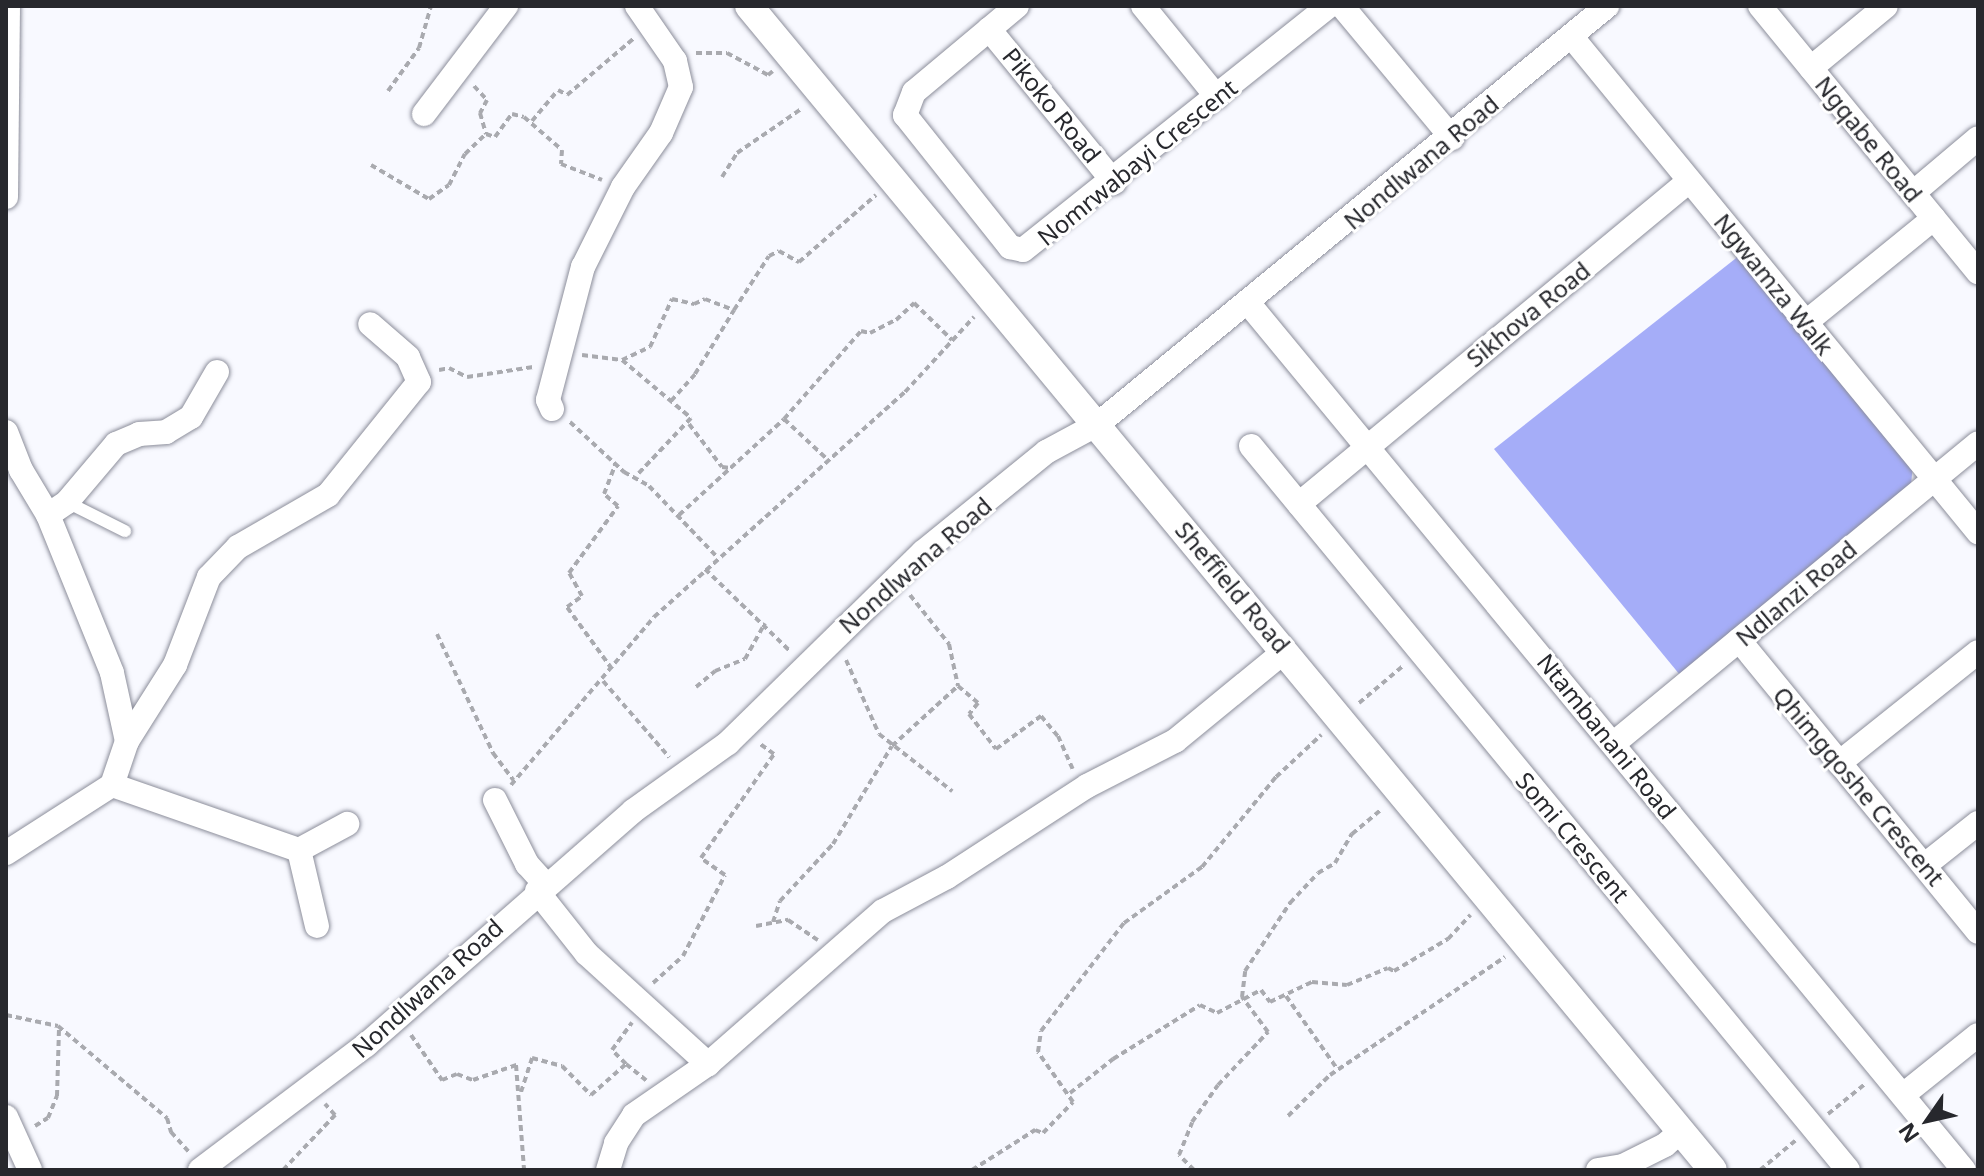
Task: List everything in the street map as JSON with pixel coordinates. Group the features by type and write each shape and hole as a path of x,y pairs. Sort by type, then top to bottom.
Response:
{"street":[{"path":"6,197 8,6"},
{"path":"424,114 506,6"},
{"path":"552,409 548,400 562,362 583,267 623,187 671,115 681,87 675,61 637,6"},
{"name":"Sheffield Road","path":"749,6 1285,651 1348,711 1526,943 1713,1170"},
{"name":"Nomrwabayi Crescent","path":"1017,6 914,92 905,107 908,124 1017,250 1031,247 1329,6"},
{"path":"1143,6 1217,97"},
{"path":"1342,6 1452,138"},
{"name":"Nondlwana Road","path":"205,1166 310,1090 396,1019 541,888 739,734 894,579 1027,466 1098,424 1452,138 1607,6"},
{"name":"Ngqabe Road","path":"1760,6 1978,272"},
{"path":"1811,68 1886,6"},
{"name":"Pikoko Road","path":"989,29 1114,182"},
{"name":"Ngwamza Walk","path":"1571,36 1978,532"},
{"path":"1913,193 1978,138"},
{"name":"Sikhova Road","path":"1367,446 1689,181"},
{"path":"1805,323 1934,218"},
{"name":"Ntambanani Road","path":"1249,304 1964,1170"},
{"path":"6,853 112,785 127,741 175,665 209,577 238,547 328,495 402,406 420,375 408,357 370,324"},
{"path":"58,508 97,460 116,444 139,434 166,432 191,417 217,372"},
{"path":"6,432 21,470 58,508 112,673 127,741"},
{"name":"Ndlanzi Road","path":"1613,744 1978,443"},
{"name":"Somi Crescent","path":"1251,446 1848,1170"},
{"path":"1299,504 1367,446"},
{"name":"Qhimgqoshe Crescent","path":"1739,640 1978,932"},
{"path":"608,1170 627,1122 708,1064 883,911 947,877 1087,786 1198,726 1285,651"},
{"path":"1839,763 1978,652"},
{"path":"112,785 299,850 347,824"},
{"path":"495,800 541,888 587,954 708,1064"},
{"path":"1925,865 1978,823"},
{"path":"299,850 317,926"},
{"path":"1903,1095 1978,1035"},
{"path":"11,1128 30,1170"},
{"path":"1598,1170 1623,1166 1665,1145 1681,1131"}],"lane":[{"path":"58,508 125,531"}],"path":[{"path":"388,91 419,48 431,6"},
{"path":"532,121 558,90 567,95 652,27"},
{"path":"471,52 486,68 473,81 487,100 480,113 486,134"},
{"path":"675,61 698,52 727,53 768,75 776,69"},
{"path":"722,177 737,153 807,105"},
{"path":"486,134 495,137 512,114 532,121 541,137 562,150 561,164 623,187"},
{"path":"371,165 429,199 449,185 465,154 486,134"},
{"path":"671,401 695,374 769,256 779,251 799,262 878,193"},
{"path":"420,375 449,368 467,377 512,366 622,360 650,347 672,299 694,304 705,299 734,310"},
{"path":"679,515 784,419 861,331 870,333 896,320 914,303 952,340"},
{"path":"495,800 603,681 654,617 882,409 905,392 979,313"},
{"path":"622,360 691,418 689,424 636,476"},
{"path":"552,409 636,476 679,515 719,559"},
{"path":"784,419 827,459"},
{"path":"689,424 722,467 731,468"},
{"path":"612,669 567,607 582,596 569,573 618,506 604,494 616,463"},
{"path":"705,569 807,666"},
{"path":"894,579 940,629 958,686 978,703 969,714 996,749 1041,716 1087,786"},
{"path":"696,687 715,671 745,659 765,623"},
{"path":"437,634 493,753 513,780"},
{"path":"832,638 875,728 892,746 952,791"},
{"path":"972,1170 1035,1130 1043,1133 1073,1102 1070,1093 1038,1052 1041,1031 1124,923 1202,867 1276,777 1420,651"},
{"path":"603,681 683,775"},
{"path":"773,922 780,901 833,844 892,746 958,686"},
{"path":"660,1097 612,1050 643,1004 652,983 683,956 725,875 701,858 774,754 739,734"},
{"path":"1194,1170 1179,1155 1192,1122 1218,1085 1268,1032 1242,997 1245,971 1290,903 1318,873 1335,863 1352,834 1384,807"},
{"path":"1070,1093 1113,1059 1200,1005 1217,1013 1242,997 1261,990 1270,1002 1312,982 1347,985 1405,966 1448,939 1472,913"},
{"path":"756,926 773,922 801,925 832,953"},
{"path":"1288,1116 1338,1070 1526,943"},
{"path":"1286,996 1338,1070"},
{"path":"6,1015 58,1026 167,1118 171,1132 195,1159 204,1156 205,1166"},
{"path":"396,1019 442,1080 457,1074 473,1080 516,1065 524,1170"},
{"path":"11,1128 48,1118 57,1096 58,1026"},
{"path":"520,1094 532,1058 562,1066 591,1095 626,1064"},
{"path":"283,1170 335,1115 310,1090"}],"water":[{"path":"1740,255 1913,464 1911,485 1680,675 1494,449"}]}
